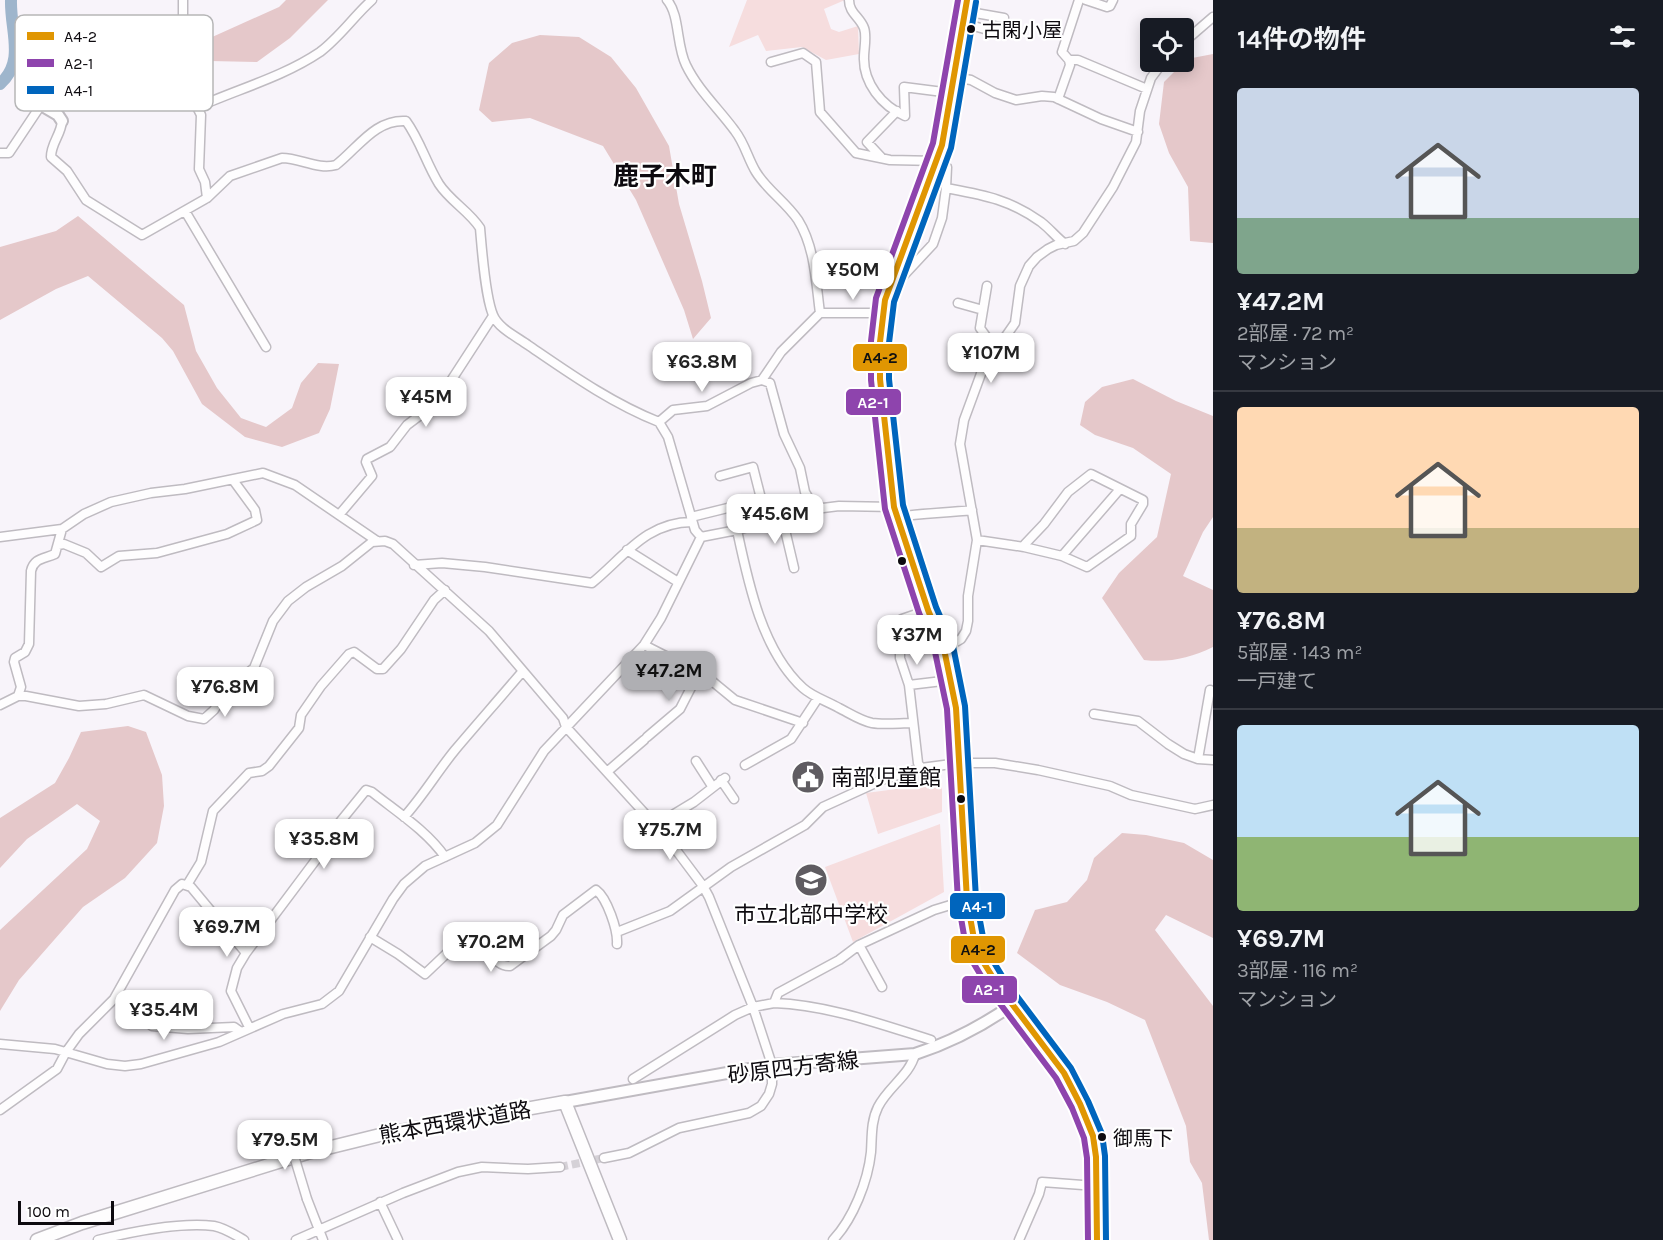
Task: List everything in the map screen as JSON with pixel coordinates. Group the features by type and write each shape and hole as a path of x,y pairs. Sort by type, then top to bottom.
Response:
{"highway":[{"path":"964,11 945,132 938,161 889,287 883,313 880,379 896,512 928,610 944,649 956,708 967,900 974,939 982,960 1012,1005 1064,1073 1093,1136 1096,1157 1096,1240"},
{"path":"565,1102 620,1240"},
{"name":"熊本西環状道路","path":"38,1240 204,1184 340,1145 418,1127 565,1102"}],"main road":[{"path":"51,111 62,121"},
{"name":"砂原四方寄線","path":"565,1102 772,1065 915,1054 937,1047 991,1020 1012,1005"}],"street":[{"path":"213,101 308,59 338,36 372,0"},
{"path":"667,0 674,10 677,36 686,66 701,90 740,138 756,172 799,222 808,243 815,271 820,313"},
{"path":"849,0 849,7 865,29 863,60 870,86 876,94 903,115 906,114 904,87 951,93"},
{"path":"1058,99 1070,68 1069,60 1063,54 1063,49 1079,0"},
{"path":"1086,0 1107,7 1113,0"},
{"path":"964,11 1004,18"},
{"path":"964,11 995,32"},
{"path":"1194,33 1213,17"},
{"path":"771,62 803,53 816,62 820,112 856,153 890,160 938,161 946,167 942,218 933,244 892,288 889,287"},
{"path":"1069,60 1078,60 1147,89"},
{"path":"944,649 961,639 966,631 977,540 961,454 962,430 989,352 1006,336 1015,323 1020,286 1029,266 1037,256 1048,249 1074,241 1083,233 1125,166 1136,142 1140,111 1155,72"},
{"path":"954,77 971,80 995,93 1016,100 1042,96 1058,99 1101,119 1138,132"},
{"path":"0,152 9,153 37,111"},
{"path":"200,111 199,169 205,182 207,198"},
{"path":"881,158 867,142 897,111"},
{"path":"62,121 61,132 51,147 51,157 67,171 86,200 142,235 207,198 230,176 282,158 329,167 336,165 373,131 395,120 406,121 440,185 480,228 487,288 493,316 506,329 578,380 659,422 668,437 695,530 702,537"},
{"path":"946,189 1001,200 1039,221 1065,244"},
{"path":"185,211 266,347"},
{"path":"987,286 980,328 993,346"},
{"path":"958,303 983,310"},
{"path":"762,380 781,352 820,313 883,313"},
{"path":"339,515 372,476 366,462 367,459 390,447 406,425 419,416 447,387 493,316"},
{"path":"659,422 674,410 707,406 751,383 762,380 772,384 784,434 800,468 805,492 815,509"},
{"path":"720,476 753,467 767,522"},
{"path":"0,537 63,529 84,514 111,502 263,473 295,485 377,541 393,544 489,631 563,718 566,727 683,856 703,886 753,1007 772,1065 770,1094 761,1106 749,1113 679,1128 629,1153 604,1158"},
{"path":"977,540 1024,547 1062,556 1087,567 1131,536 1131,524 1143,500 1091,474 1088,475 1068,492 1024,547"},
{"path":"58,545 64,544 86,553 101,567 119,556 157,553 227,534 257,520 255,510 233,480"},
{"path":"1062,556 1120,489"},
{"path":"414,565 442,563 485,567 592,583 627,549 675,522 744,504 751,526"},
{"path":"702,537 815,509 839,506 896,512 942,513 972,510"},
{"path":"782,517 794,568"},
{"path":"18,696 21,687 14,662 15,658 25,652 29,644 31,571 37,560 55,554 63,529"},
{"path":"737,530 748,583 776,656 804,689 818,699 871,723 913,723"},
{"path":"0,1044 66,1052 107,1064 125,1066 141,1064 219,1042 283,1014 308,1009 331,999 339,991 404,884 425,866 475,843 497,825 544,751 644,645 661,618 702,537"},
{"path":"0,705 18,696 79,706 106,704 144,695 194,719 204,719 208,717 233,684 254,668 273,621 288,601 306,587 342,566 367,545 377,541"},
{"path":"627,549 678,582"},
{"path":"188,885 201,862 213,811 249,773 262,771 269,766 299,728 302,713 333,671 349,654 354,652 377,669 382,669 400,650 434,600 445,590"},
{"path":"921,768 918,763 909,685 900,658 900,622 902,619 928,610"},
{"path":"644,645 699,672 735,700 803,723"},
{"path":"404,817 420,800 454,752 522,672"},
{"path":"608,771 680,709 699,672"},
{"path":"909,685 951,680"},
{"path":"1198,759 1209,690"},
{"path":"745,765 791,739 818,699"},
{"path":"1094,714 1138,721 1184,754 1198,759 1213,760"},
{"path":"696,760 712,786"},
{"path":"616,932 670,911 731,867 805,825 823,807 882,780 921,768 959,763 995,764 1038,770 1110,786 1131,795 1195,809 1213,805"},
{"path":"656,825 694,802 723,779 734,799"},
{"path":"245,1030 231,991 234,975 246,953 315,861 340,822 366,790 372,792 404,817 438,847 445,857"},
{"path":"0,1110 57,1069 85,1026 118,995 175,890 182,884 188,885 246,953"},
{"path":"370,937 425,974 464,937 469,937 481,944 501,964 510,966 551,936 563,915 596,890 605,901 616,932 617,944"},
{"path":"774,1003 778,993 838,960 859,945 934,910 967,900"},
{"path":"859,945 882,987"},
{"path":"118,995 152,1026 188,1029 234,1027 245,1030"},
{"path":"633,1079 735,1015 753,1007 774,1003 795,1004 861,1018 931,1040"},
{"path":"832,1240 844,1228 859,1197 870,1155 873,1122 878,1106 891,1087 912,1064 915,1054"},
{"path":"288,1136 323,1240"},
{"path":"296,1240 380,1202 466,1170 482,1167 528,1169 560,1167"},
{"path":"1019,1240 1042,1182 1096,1186"},
{"path":"380,1202 398,1240"},
{"path":"98,1240 150,1229 201,1226 225,1230 244,1240"}],"shaded area":[{"path":"286,0 328,0 290,38 257,62 213,61 213,37 279,7"},
{"path":"747,0 845,0 824,9 831,29 839,32 858,26 859,54 826,60 802,47 766,51 758,35 729,47"},
{"path":"540,35 579,37 611,57 636,88 669,146 679,204 711,318 693,339 684,310 636,200 603,146 530,118 492,122 479,110 489,63 512,43"},
{"path":"1213,54 1213,243 1190,241 1188,187 1169,153 1159,124 1164,82 1174,72 1194,72 1194,58"},
{"path":"78,216 184,305 196,351 217,388 241,418 266,427 292,408 301,383 318,363 339,364 330,409 319,433 282,447 245,437 202,404 173,351 162,338 88,276 56,289 0,320 0,247 56,231"},
{"path":"1133,379 1176,401 1213,416 1213,517 1203,532 1183,576 1213,590 1213,647 1188,657 1171,660 1144,660 1102,598 1119,573 1157,537 1171,474 1133,448 1095,435 1080,425 1085,402 1102,387"},
{"path":"128,726 146,732 162,775 164,806 157,843 125,878 83,907 19,980 0,1011 0,930 87,849 100,821 77,804 27,839 0,868 0,818 55,783 81,732"},
{"path":"942,783 942,812 878,834 866,793"},
{"path":"940,824 944,892 853,942 825,867"},
{"path":"1122,833 1146,835 1184,843 1213,860 1213,938 1166,915 1155,930 1213,1006 1213,1240 1209,1240 1202,1183 1190,1162 1186,1126 1145,1020 1107,1002 1060,985 1017,953 1035,910 1067,902 1087,880 1094,858"}],"waterway":[{"path":"0,84 13,66 15,55 11,0"}],"tunnel":[{"path":"560,1167 604,1158"}],"transit line":[{"name":"A2-1","path":"958,0 933,143 876,298 871,341 871,380 885,509 919,613 935,652 947,709 958,901 965,941 974,964 989,989 1056,1078 1072,1108 1084,1138 1087,1158 1088,1240"},
{"name":"A4-2","path":"967,0 942,145 885,300 880,342 880,379 894,507 928,610 944,649 956,708 967,900 974,939 982,960 997,984 1064,1073 1080,1104 1093,1136 1096,1157 1097,1240"},
{"name":"A4-1","path":"976,2 951,148 894,302 889,343 889,379 903,505 936,607 953,646 965,706 976,899 983,937 990,956 1004,979 1071,1068 1102,1134 1105,1156 1106,1240"}],"place":[{"name":"古閑小屋","path":"971,29"},
{"name":"南部児童館","path":"808,777"},
{"name":"市立北部中学校","path":"811,880"},
{"name":"御馬下","path":"1102,1137"}],"district":[{"name":"鹿子木町","path":"665,176"}]}
